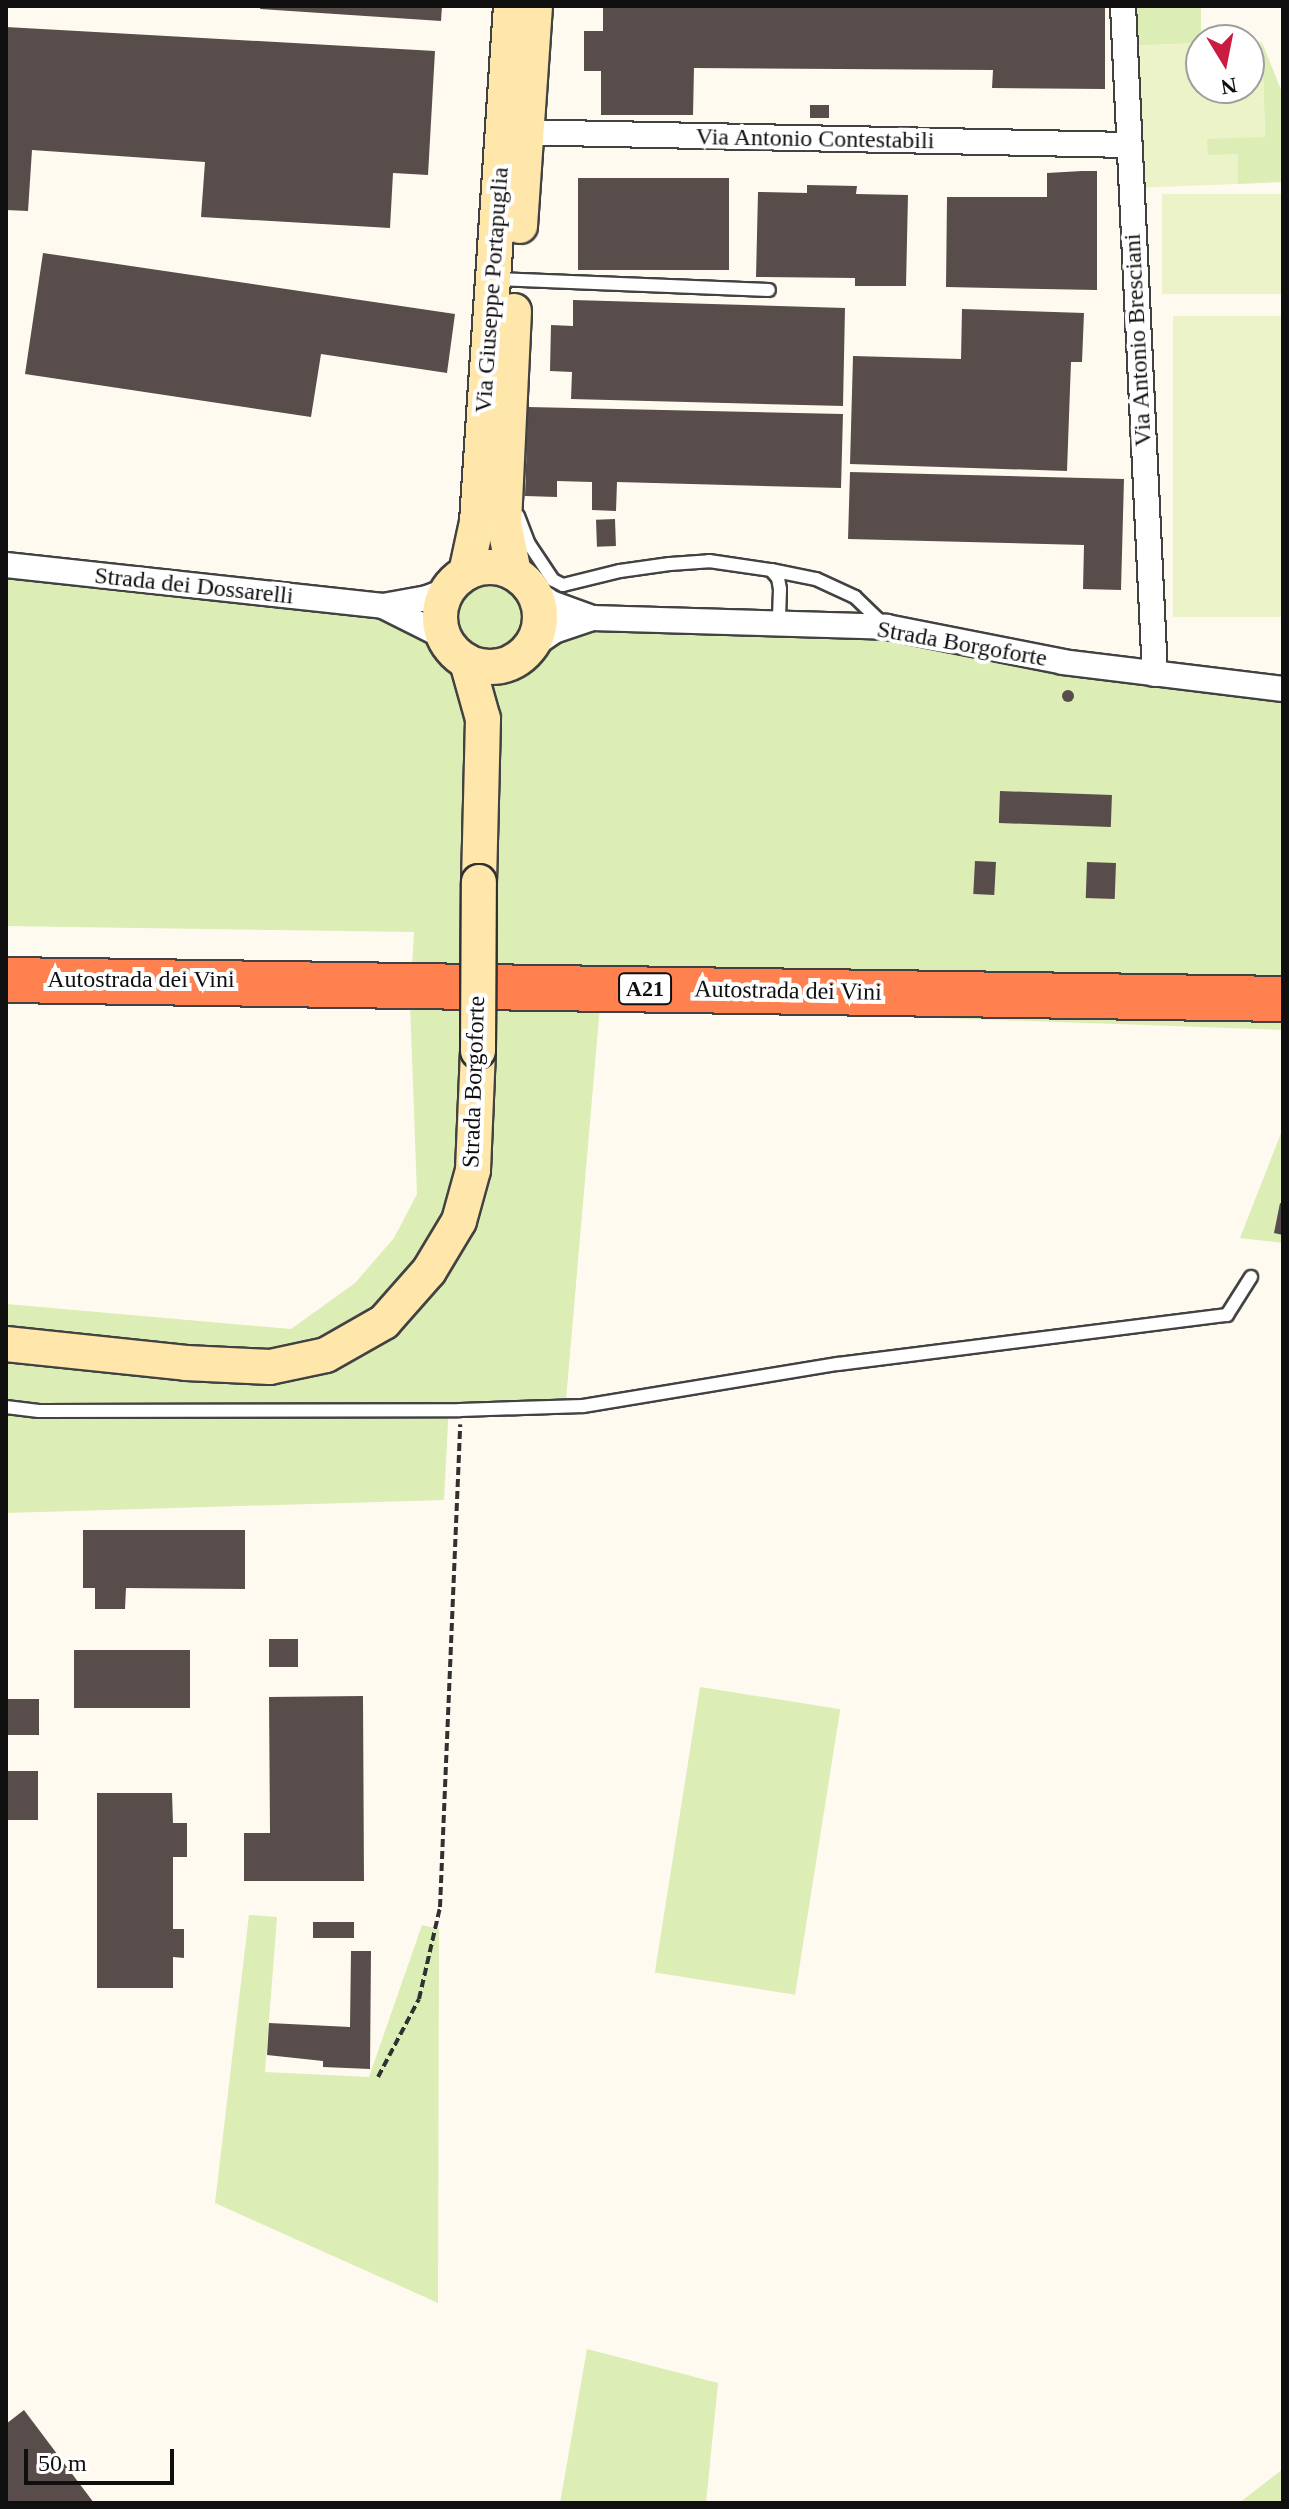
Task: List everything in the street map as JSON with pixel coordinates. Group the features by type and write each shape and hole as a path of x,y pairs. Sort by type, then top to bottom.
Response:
{"highway":[{"name":"Autostrada dei Vini","path":"6,951 1283,970"},
{"name":"Autostrada dei Vini","path":"6,980 1283,999"}],"main road":[{"name":"Via Giuseppe Portapuglia","path":"511,6 515,132"},
{"name":"Via Giuseppe Portapuglia","path":"457,581 477,522 504,280 515,132 535,6"},
{"name":"Via Giuseppe Portapuglia","path":"504,280 504,523 524,582"},
{"path":"490,567 524,582 541,617 483,719 467,662 443,636 440,612 457,581 490,567"},
{"path":"467,662 487,668 520,655"},
{"name":"Strada Borgoforte","path":"6,1344 186,1363 270,1367 326,1355 384,1322 429,1271 459,1221 473,1170 483,719"}],"street":[{"name":"Via Antonio Bresciani","path":"1123,6 1155,674"},
{"name":"Via Antonio Contestabili","path":"515,132 1128,145"},
{"name":"Strada dei Dossarelli","path":"6,565 383,606 427,598 457,581"},
{"name":"Strada Borgoforte","path":"524,582 551,603 592,618 887,627 1063,662 1283,689"},
{"name":"Strada dei Dossarelli","path":"383,606 443,636"},
{"name":"Strada Borgoforte","path":"520,655 554,631 592,618"}],"lane":[{"path":"504,280 769,290"},
{"path":"506,472 529,544 553,580 563,585 620,571 709,561 816,579 855,597 887,627"},
{"path":"771,570 778,578 780,589 779,624"},
{"path":"6,1407 39,1411 460,1410 583,1406 838,1364 1227,1315 1251,1277"}],"path":[{"path":"378,2077 419,1999 440,1907 460,1410"}],"green space":[{"path":"1125,6 1262,6 1201,8 1201,24 1185,24 1185,44 1127,46"},
{"path":"1185,44 1185,104 1264,104 1265,137 1207,139 1208,155 1238,154 1238,184 1132,188 1127,46"},
{"path":"1265,50 1283,95 1283,182 1238,184 1238,155 1207,155 1207,138 1265,136"},
{"path":"1162,194 1283,194 1283,294 1162,294"},
{"path":"1173,316 1283,316 1283,617 1173,617"},
{"path":"492,559 535,578 558,601 651,622 884,624 1283,683 1283,1030 600,1006 566,1400 449,1403 444,1500 6,1513 6,1304 291,1329 355,1283 394,1238 417,1194 410,1003 414,932 6,926 6,562 348,596 416,592 451,569"},
{"path":"1283,1128 1283,1243 1240,1238"},
{"path":"700,1687 840,1709 795,1995 655,1972"},
{"path":"249,1915 277,1917 265,2072 369,2077 422,1925 439,1929 438,2303 215,2203"},
{"path":"587,2349 718,2383 706,2503 560,2503"},
{"path":"1283,2469 1283,2503 1239,2503"}],"building":[{"path":"261,6 442,6 441,21 260,9"},
{"path":"603,6 1105,7 1105,89 992,88 993,70 694,68 693,115 601,115 601,71 584,71 584,31 603,31"},
{"path":"6,27 435,51 428,175 393,173 390,228 201,217 205,162 32,150 28,211 6,210"},
{"path":"810,105 829,105 829,118 810,118"},
{"path":"1097,171 1097,290 946,287 947,197 1047,197 1047,173"},
{"path":"578,178 729,178 729,270 578,270"},
{"path":"807,185 857,186 856,194 908,195 906,286 855,286 855,278 756,277 758,192 807,193"},
{"path":"43,253 455,314 447,373 321,354 311,417 25,374"},
{"path":"573,300 845,308 843,406 571,399 572,372 550,371 551,325 573,326"},
{"path":"962,309 1084,313 1082,362 1071,362 1067,471 850,464 853,356 961,359"},
{"path":"528,407 843,414 841,488 617,482 616,511 592,510 592,482 557,481 557,497 525,496"},
{"path":"850,472 1124,479 1121,590 1083,589 1084,545 848,539"},
{"path":"615,519 616,546 597,547 596,520"},
{"path":"1068,690 1074,696 1068,702 1062,696"},
{"path":"1000,791 1112,795 1111,827 999,823"},
{"path":"975,861 996,862 994,895 973,894"},
{"path":"1087,862 1116,863 1115,899 1086,898"},
{"path":"1280,1203 1283,1204 1283,1235 1274,1233"},
{"path":"83,1530 245,1530 245,1589 126,1588 125,1609 95,1609 95,1588 83,1588"},
{"path":"269,1639 298,1639 298,1667 269,1667"},
{"path":"74,1650 190,1650 190,1708 74,1708"},
{"path":"363,1696 364,1881 244,1881 244,1833 270,1833 269,1697"},
{"path":"6,1699 39,1699 39,1735 6,1735"},
{"path":"6,1771 38,1771 38,1820 6,1820"},
{"path":"97,1793 172,1793 173,1823 187,1823 187,1857 173,1857 173,1929 184,1929 184,1958 173,1957 173,1988 97,1988"},
{"path":"313,1922 354,1922 354,1938 313,1938"},
{"path":"351,1951 371,1951 370,2069 323,2067 323,2061 267,2055 269,2023 350,2027"},
{"path":"24,2410 94,2503 6,2503 6,2424"}]}
